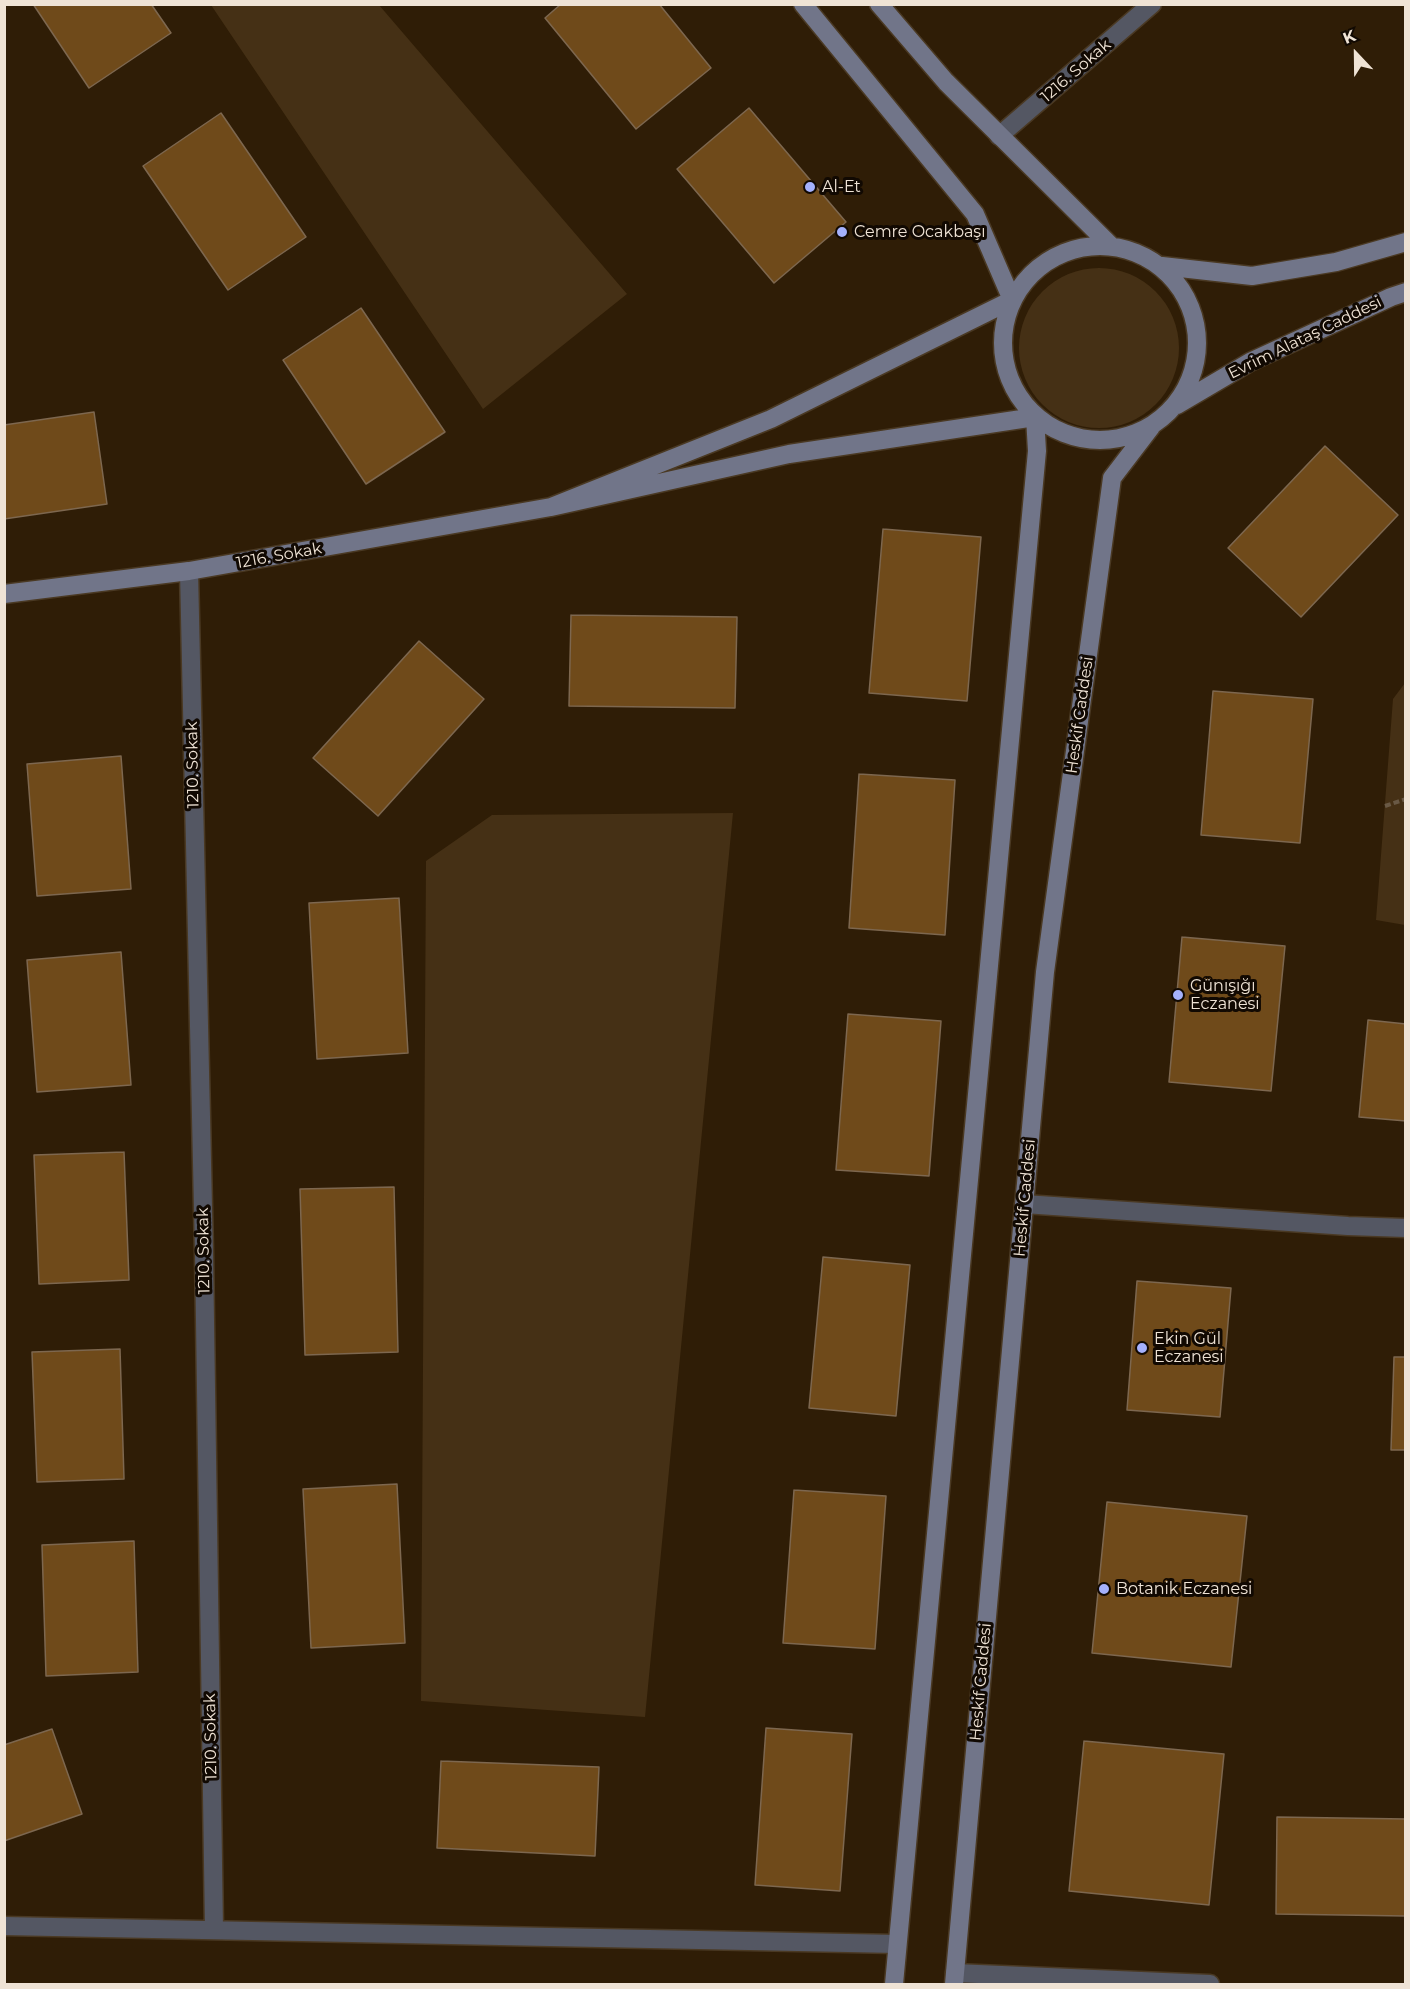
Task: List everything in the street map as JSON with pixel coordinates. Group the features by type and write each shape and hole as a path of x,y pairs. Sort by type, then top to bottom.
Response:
{"main road":[{"path":"803,4 975,214 1012,300"},
{"path":"879,4 946,82 1110,245"},
{"path":"1161,266 1252,276 1336,262 1406,242"},
{"path":"1110,245 1137,252 1161,266 1181,286 1195,315 1199,348 1192,379 1175,406 1150,427 1122,439 1091,441 1061,433 1035,417 1015,392 1004,362 1003,331 1012,300 1029,276 1053,257 1081,247 1110,245"},
{"name":"Evrim Alataş Caddesi","path":"1175,406 1250,362 1406,292"},
{"path":"551,507 771,419 1012,300"},
{"path":"551,507 789,454 1035,417"},
{"path":"894,1984 1035,475 1037,451 1035,417"},
{"name":"Heskif Caddesi","path":"955,1979 1045,972 1112,478 1150,427"},
{"name":"1216. Sokak","path":"4,594 189,571 551,507"}],"street":[{"name":"1216. Sokak","path":"999,136 1152,4"},
{"name":"1210. Sokak","path":"189,571 204,1253 214,1930"},
{"path":"1024,1204 1406,1228"},
{"path":"4,1926 897,1944"},
{"path":"955,1979 1210,1984"}],"path":[{"path":"1385,806 1406,799"}],"shaded area":[{"path":"211,5 379,5 627,294 483,409"},
{"path":"1099,268 1115,269 1130,274 1144,281 1156,291 1166,303 1173,317 1178,332 1178,364 1173,379 1166,393 1156,405 1144,415 1130,422 1115,427 1099,428 1083,427 1068,422 1054,415 1042,405 1032,393 1025,379 1020,364 1019,348 1020,332 1025,317 1032,303 1042,291 1054,281 1068,274 1083,269"},
{"path":"1405,683 1405,925 1376,920 1393,699"},
{"path":"733,813 645,1717 421,1701 426,861 492,815"}],"building":[{"path":"33,4 151,4 171,33 89,88"},
{"path":"561,4 659,4 711,68 636,129 545,18"},
{"path":"749,108 846,222 774,283 677,169"},
{"path":"221,113 306,237 228,290 143,166"},
{"path":"361,308 445,432 366,484 283,360"},
{"path":"94,412 107,504 4,519 4,425"},
{"path":"1325,446 1398,515 1301,617 1228,548"},
{"path":"883,529 981,537 967,701 869,693"},
{"path":"571,615 737,617 735,708 569,706"},
{"path":"419,641 484,699 378,816 313,758"},
{"path":"1213,691 1313,699 1300,843 1201,835"},
{"path":"121,756 131,889 37,896 27,764"},
{"path":"859,774 955,780 945,935 849,928"},
{"path":"399,898 408,1053 317,1059 309,903"},
{"path":"1182,937 1285,946 1271,1091 1169,1082"},
{"path":"121,952 131,1085 37,1092 27,960"},
{"path":"848,1014 941,1021 929,1176 836,1170"},
{"path":"1368,1020 1406,1024 1406,1121 1359,1117"},
{"path":"124,1152 129,1280 39,1284 34,1155"},
{"path":"394,1187 398,1352 305,1355 300,1189"},
{"path":"823,1257 910,1265 896,1416 809,1408"},
{"path":"1137,1281 1231,1288 1220,1417 1127,1410"},
{"path":"120,1349 124,1479 37,1482 32,1352"},
{"path":"1394,1357 1406,1357 1406,1450 1391,1450"},
{"path":"397,1484 405,1643 311,1648 303,1489"},
{"path":"794,1490 886,1496 875,1649 783,1643"},
{"path":"1107,1502 1247,1516 1231,1667 1092,1653"},
{"path":"134,1541 138,1672 46,1676 42,1545"},
{"path":"766,1728 852,1734 840,1891 755,1885"},
{"path":"52,1729 82,1814 4,1841 4,1745"},
{"path":"1084,1741 1224,1754 1209,1905 1069,1891"},
{"path":"441,1761 599,1767 595,1856 437,1848"},
{"path":"1277,1817 1406,1819 1406,1916 1276,1914"}],"place":[{"name":"Al-Et","path":"810,187"},
{"name":"Cemre Ocakbaşı","path":"842,232"},
{"name":"Günışığı Eczanesi","path":"1178,995"},
{"name":"Ekin Gül Eczanesi","path":"1142,1348"},
{"name":"Botanik Eczanesi","path":"1104,1589"}]}
